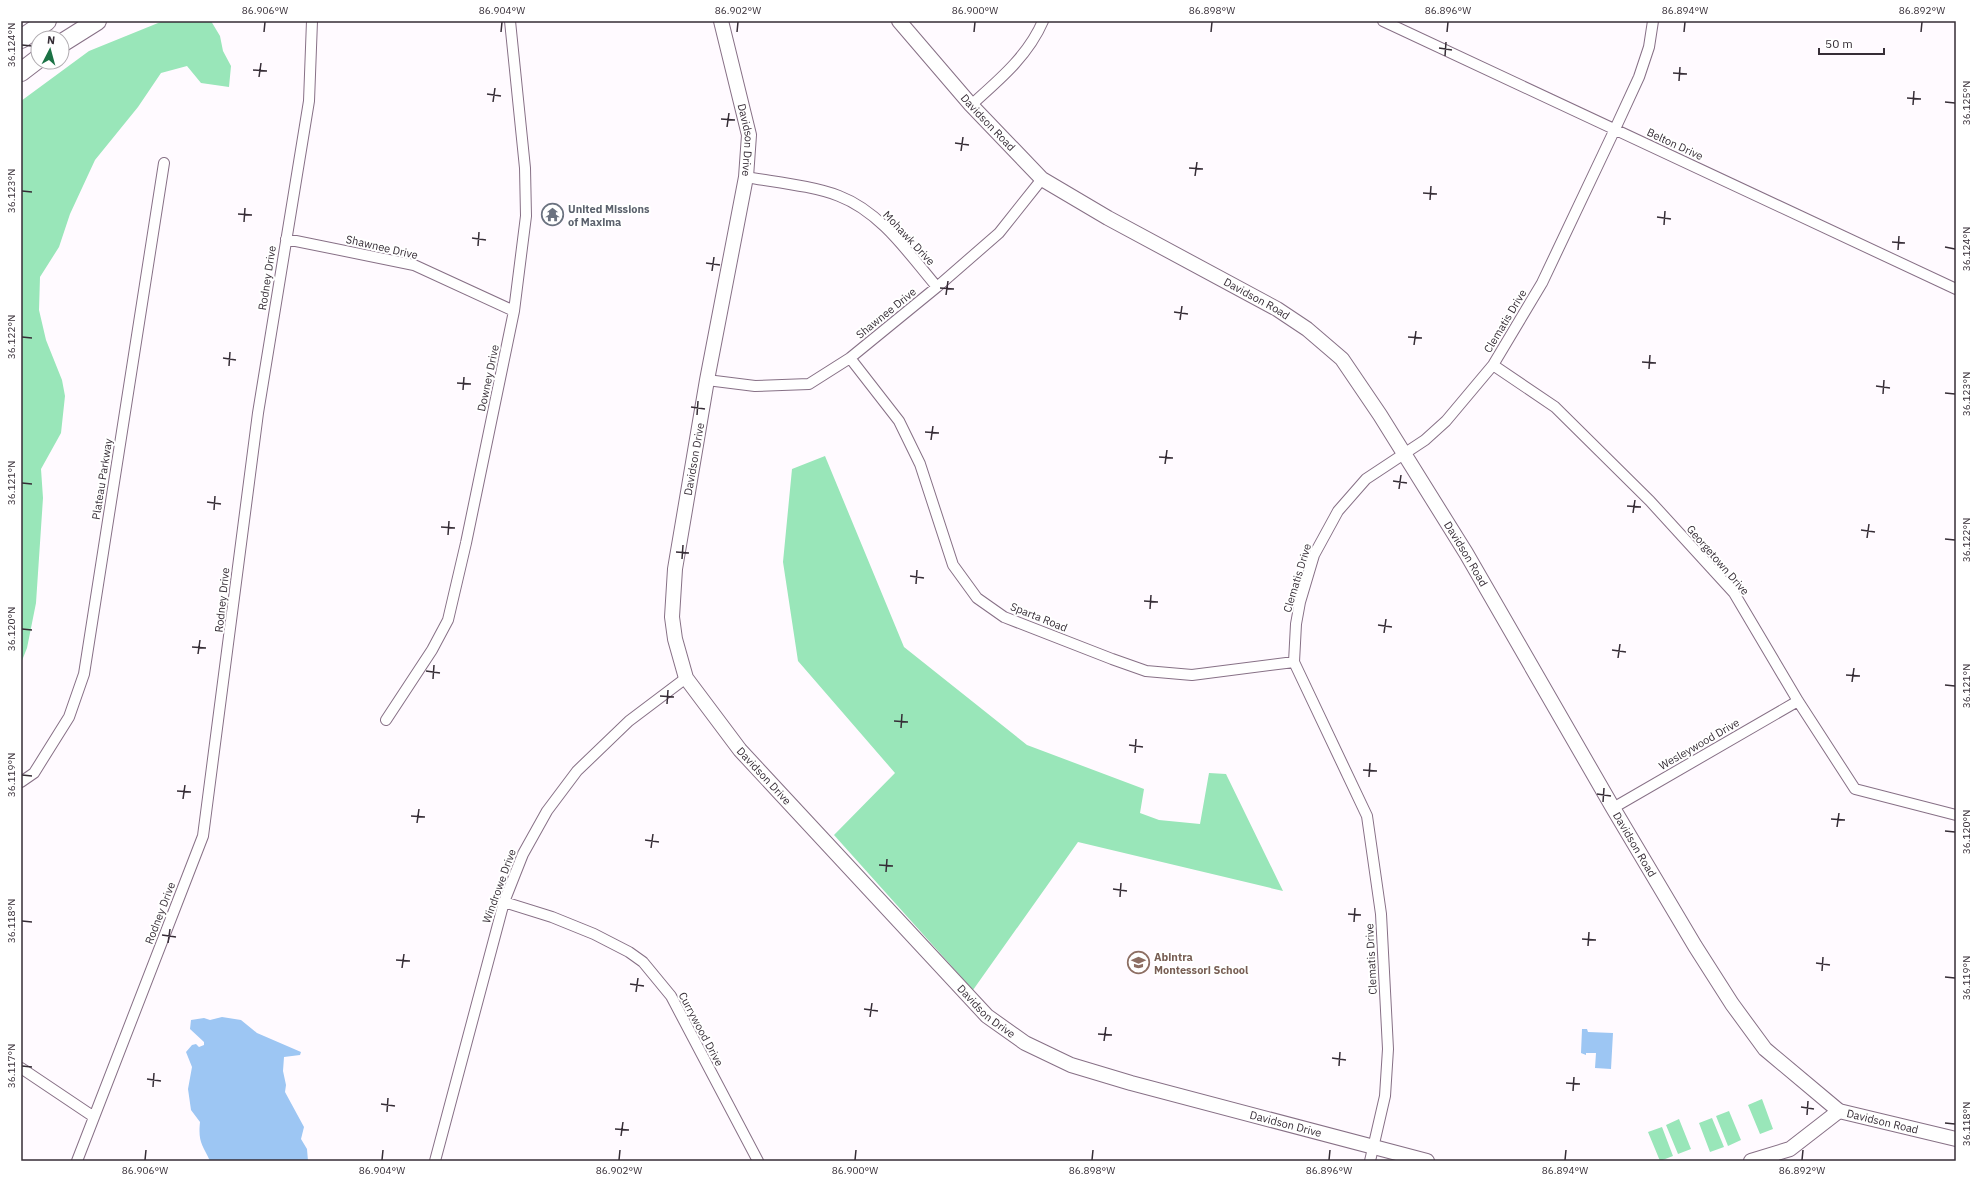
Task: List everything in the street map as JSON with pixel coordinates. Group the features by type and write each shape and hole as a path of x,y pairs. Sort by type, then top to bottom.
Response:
{"highway":[{"path":"21,39 47,21"},
{"path":"70,37 97,21"},
{"path":"21,72 30,65"}],"street":[{"name":"Rodney Drive","path":"77,1161 203,836 258,413 310,101 312,21"},
{"name":"Downey Drive","path":"386,720 432,650 448,620 466,543 514,311 525,219 525,168 510,21"},
{"name":"Davidson Drive","path":"721,21 749,135 746,177 707,380 674,576 672,617 675,639 686,678 740,750 987,1016 1025,1043 1071,1065 1106,1076 1372,1154 1427,1161"},
{"name":"Davidson Road","path":"899,21 971,105 1042,179 1108,218 1277,309 1307,329 1342,359 1380,415 1466,553 1613,808 1732,1004 1765,1049 1839,1111 1956,1139"},
{"path":"971,105 1016,65 1044,21"},
{"name":"Belton Drive","path":"1383,21 1956,289"},
{"name":"Clematis Drive","path":"1372,1154 1385,1096 1388,1039 1381,914 1366,816 1294,662 1296,624 1300,602 1312,560 1322,538 1338,511 1366,479 1425,440 1446,421 1493,365 1542,283 1615,129 1639,77 1649,47 1653,21"},
{"name":"Plateau Parkway","path":"21,782 34,773 69,717 84,674 164,163"},
{"name":"Mohawk Drive","path":"746,177 798,186 839,196 864,210 885,227 937,287"},
{"name":"Shawnee Drive","path":"707,380 755,386 809,384 850,358 937,287 999,233 1042,179"},
{"name":"Shawnee Drive","path":"286,239 414,265 514,311"},
{"name":"Sparta Road","path":"850,358 899,421 920,464 953,565 977,598 1004,617 1112,659 1146,670 1192,675 1294,662"},
{"name":"Georgetown Drive","path":"1493,365 1555,407 1650,501 1734,593 1798,700 1855,789 1956,815"},
{"name":"Windrowe Drive","path":"435,1161 504,902 523,854 546,811 577,771 629,721 686,678"},
{"name":"Wesleywood Drive","path":"1613,808 1798,700"},
{"name":"Currywood Drive","path":"504,902 552,917 594,934 629,952 643,962 671,996 758,1161"},
{"path":"21,1068 94,1117"},
{"path":"1751,1161 1790,1149 1839,1111"}],"green space":[{"path":"163,21 211,21 220,36 223,51 231,66 229,87 201,83 187,66 161,73 138,107 95,160 70,214 59,247 40,277 39,310 46,340 62,380 65,396 61,433 41,469 43,498 36,603 27,648 21,663 21,101 63,70 70,70 70,65 89,51"},
{"path":"825,456 904,647 1027,745 1144,789 1140,813 1159,820 1200,824 1209,773 1226,774 1283,891 1078,842 973,990 834,835 895,773 798,661 783,562 792,469"},
{"path":"1762,1099 1773,1129 1760,1134 1748,1105"},
{"path":"1729,1111 1741,1140 1728,1146 1716,1116"},
{"path":"1712,1118 1724,1147 1710,1152 1699,1123"},
{"path":"1679,1119 1691,1149 1678,1154 1666,1125"},
{"path":"1662,1127 1673,1156 1660,1161 1648,1132"}],"water":[{"path":"222,1017 241,1020 257,1033 301,1052 300,1055 284,1057 283,1071 286,1085 285,1092 304,1127 301,1139 307,1149 308,1161 210,1161 200,1139 200,1122 191,1110 188,1089 192,1067 186,1052 192,1045 196,1044 199,1047 204,1045 204,1042 190,1029 191,1020 204,1018 210,1020"},
{"path":"1582,1029 1587,1029 1588,1032 1613,1033 1611,1069 1595,1068 1596,1053 1586,1053 1586,1055 1581,1053"}],"place":[{"name":"United Missions of Maxima","path":"553,215"},
{"name":"Abintra Montessori School","path":"1138,963"}]}
